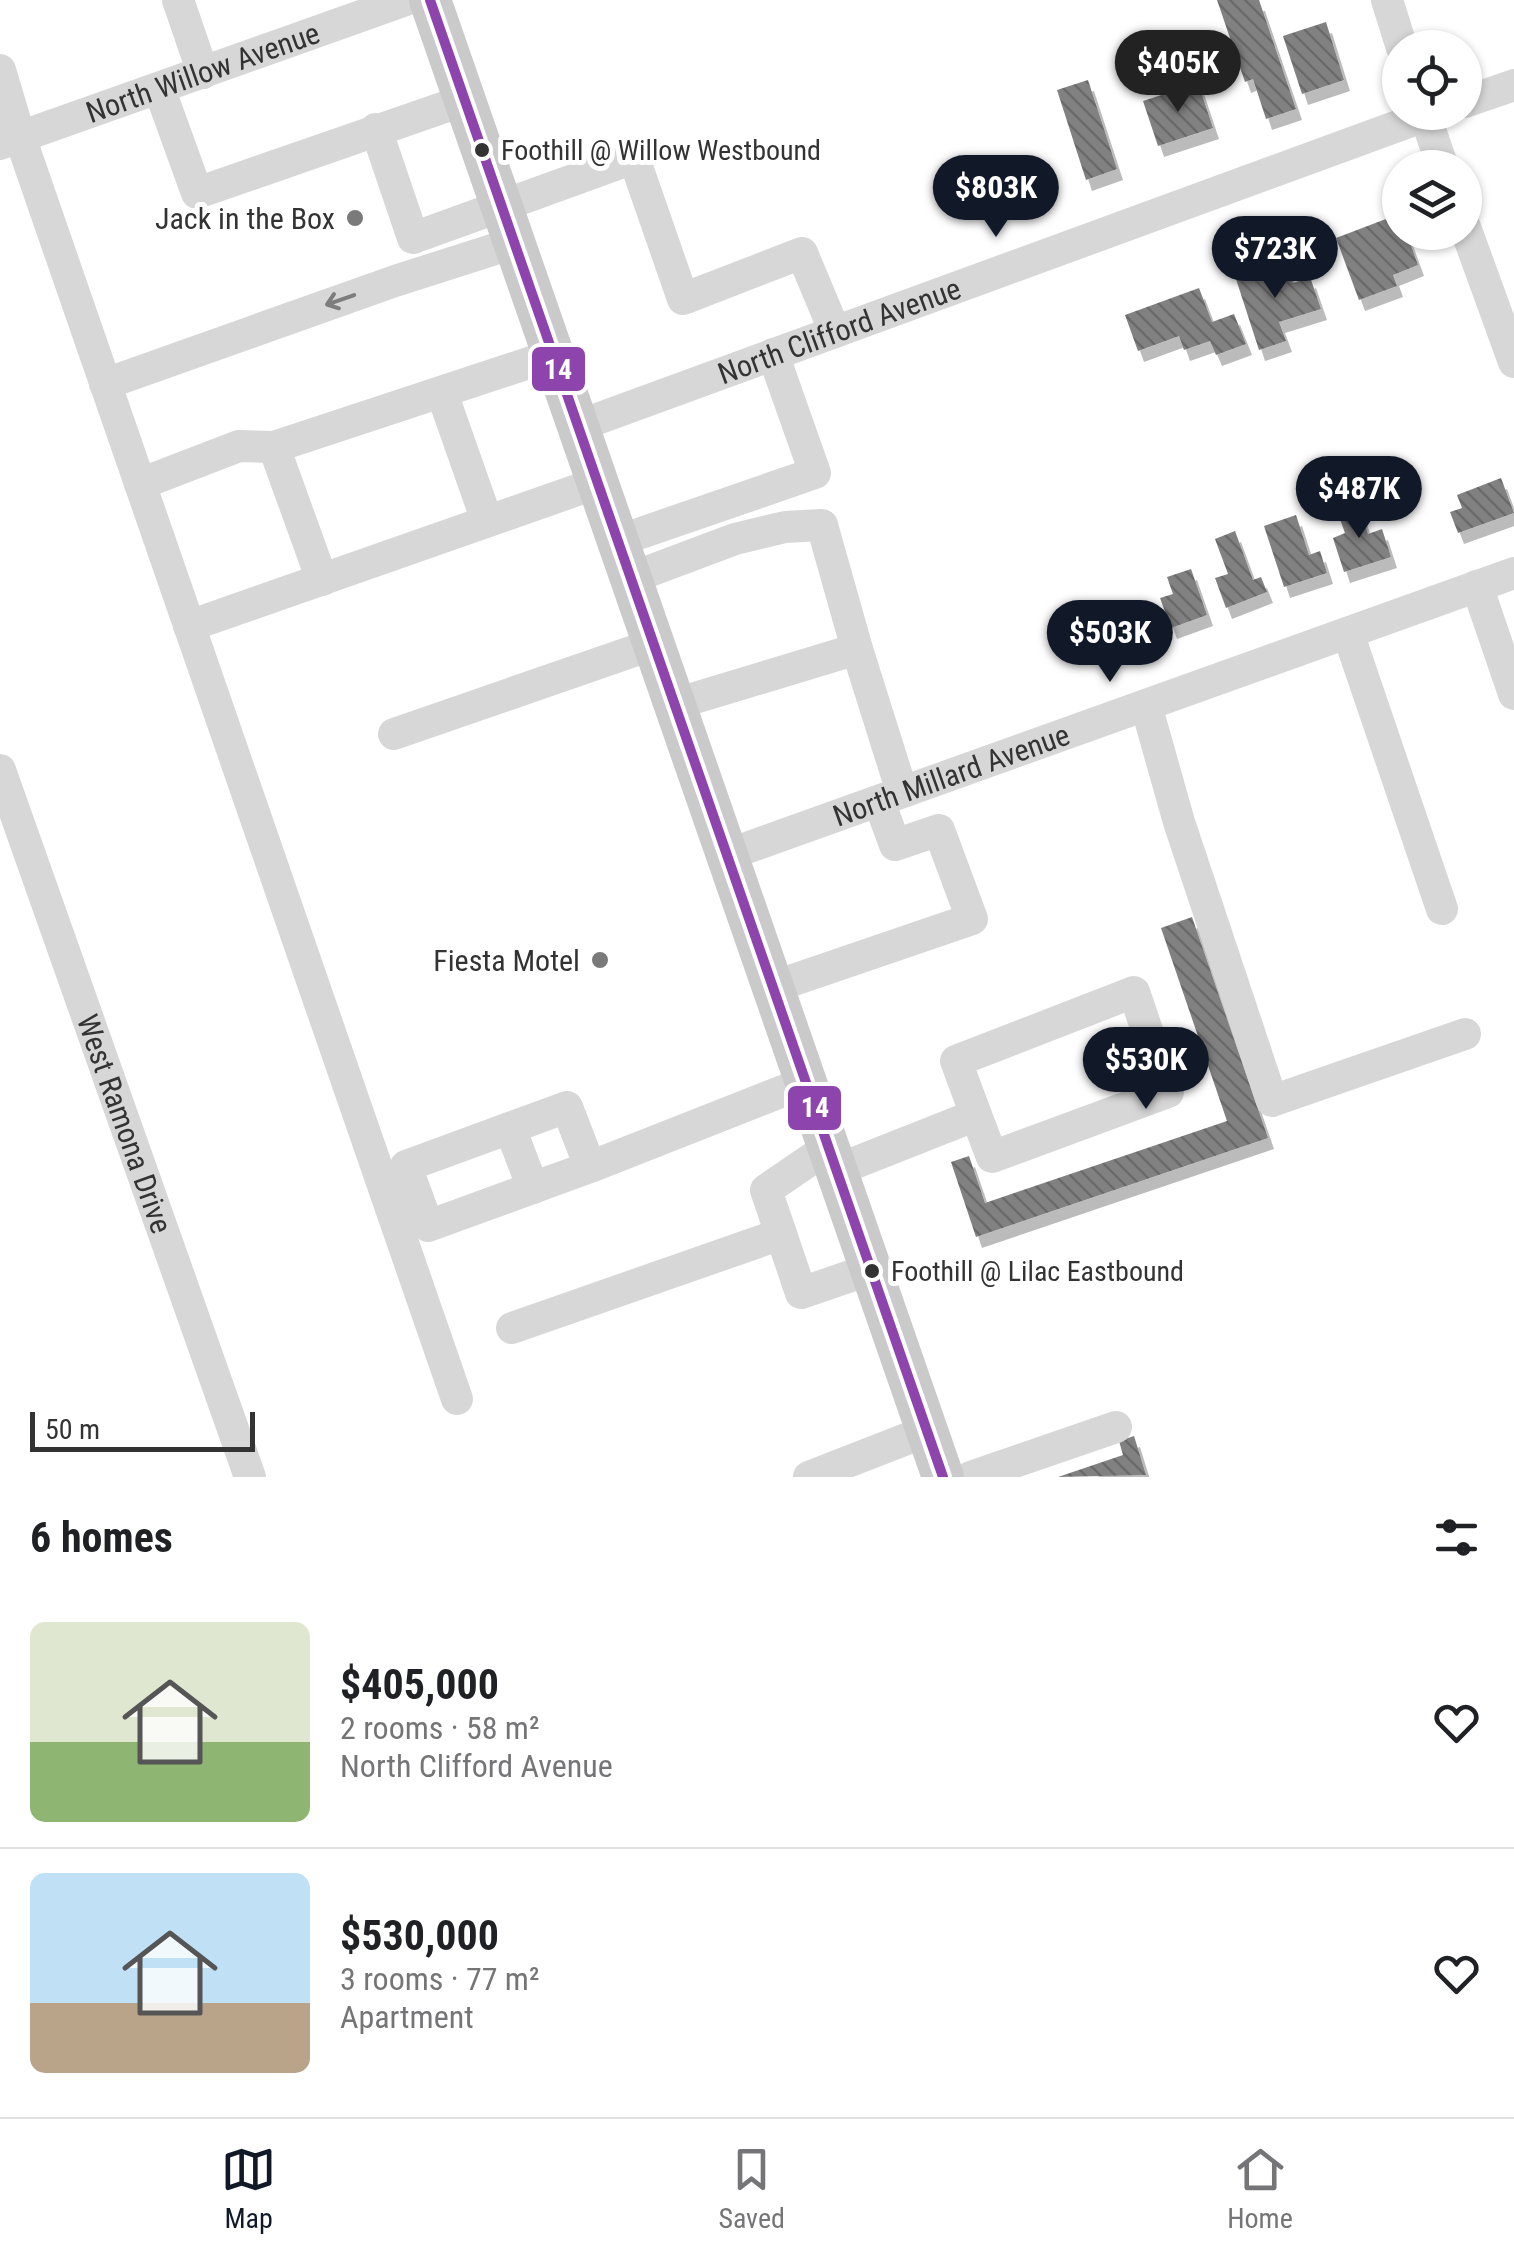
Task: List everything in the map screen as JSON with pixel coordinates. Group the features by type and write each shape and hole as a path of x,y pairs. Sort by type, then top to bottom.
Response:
{"main road":[{"path":"430,0 927,1432 947,1476"}],"street":[{"path":"178,0 203,72"},
{"name":"North Willow Avenue","path":"10,140 406,0"},
{"path":"1386,0 1396,30"},
{"path":"0,70 10,140 106,384 457,1400"},
{"path":"1482,96 1514,85"},
{"path":"158,88 197,193 465,100"},
{"path":"376,129 413,238 508,225"},
{"name":"North Clifford Avenue","path":"578,426 1384,130"},
{"path":"106,384 395,280 634,158 683,299 802,252 835,332"},
{"path":"1473,250 1514,362"},
{"path":"773,354 815,473 822,525 857,649 891,796 895,845 939,830 972,919 774,987"},
{"path":"140,484 239,446 274,448 553,356"},
{"path":"442,392 487,521"},
{"path":"274,448 322,580"},
{"path":"624,560 815,473"},
{"path":"189,626 598,484"},
{"path":"624,560 785,527 822,525"},
{"name":"North Millard Avenue","path":"728,855 1514,573"},
{"path":"1477,586 1514,694"},
{"path":"1348,633 1442,910"},
{"path":"394,734 654,644"},
{"path":"675,704 857,649"},
{"path":"1146,705 1179,822 1272,1100 1465,1034"},
{"name":"West Ramona Drive","path":"0,770 250,1477"},
{"path":"1134,992 1168,1092 992,1157 976,1115 956,1062 1134,992"},
{"path":"590,1167 567,1107 406,1166 428,1226 590,1167 806,1082"},
{"path":"871,1269 802,1292 766,1190 833,1159 976,1115"},
{"path":"510,1128 533,1188"},
{"path":"512,1328 782,1234"},
{"path":"947,1476 1116,1427"},
{"path":"814,1476 927,1432"}],"building":[{"path":"1217,0 1259,0 1296,109 1266,119 1253,79 1245,82"},
{"path":"1326,22 1344,80 1302,94 1283,36"},
{"path":"1088,80 1117,169 1086,180 1057,90"},
{"path":"1198,83 1213,128 1158,146 1143,101"},
{"path":"1382,220 1382,250 1413,250 1418,265 1393,275 1397,286 1359,300 1336,238"},
{"path":"1285,260 1293,283 1310,277 1321,309 1279,322 1286,341 1259,350 1235,276"},
{"path":"1199,288 1212,322 1234,314 1246,344 1216,355 1210,341 1184,350 1179,336 1138,351 1125,315"},
{"path":"1501,478 1514,513 1458,533 1450,512 1462,508 1457,495"},
{"path":"1357,502 1368,534 1382,529 1391,557 1344,572 1333,538 1345,533 1336,508"},
{"path":"1296,515 1309,555 1320,551 1327,573 1284,587 1264,526"},
{"path":"1235,531 1253,580 1261,577 1267,592 1226,608 1215,578 1228,574 1215,539"},
{"path":"1191,569 1207,615 1171,628 1160,598 1173,594 1167,577"},
{"path":"1192,917 1268,1138 976,1237 951,1162 969,1156 985,1203 1227,1121 1161,928"},
{"path":"1134,1436 1146,1475 1058,1477 1123,1455 1119,1441"}],"transit line":[{"name":"14","path":"430,0 943,1477"}],"place":[{"name":"Foothill @ Willow Westbound","path":"482,150"},
{"name":"Jack in the Box","path":"355,218"},
{"name":"Fiesta Motel","path":"600,960"},
{"name":"Foothill @ Lilac Eastbound","path":"872,1271"}]}
